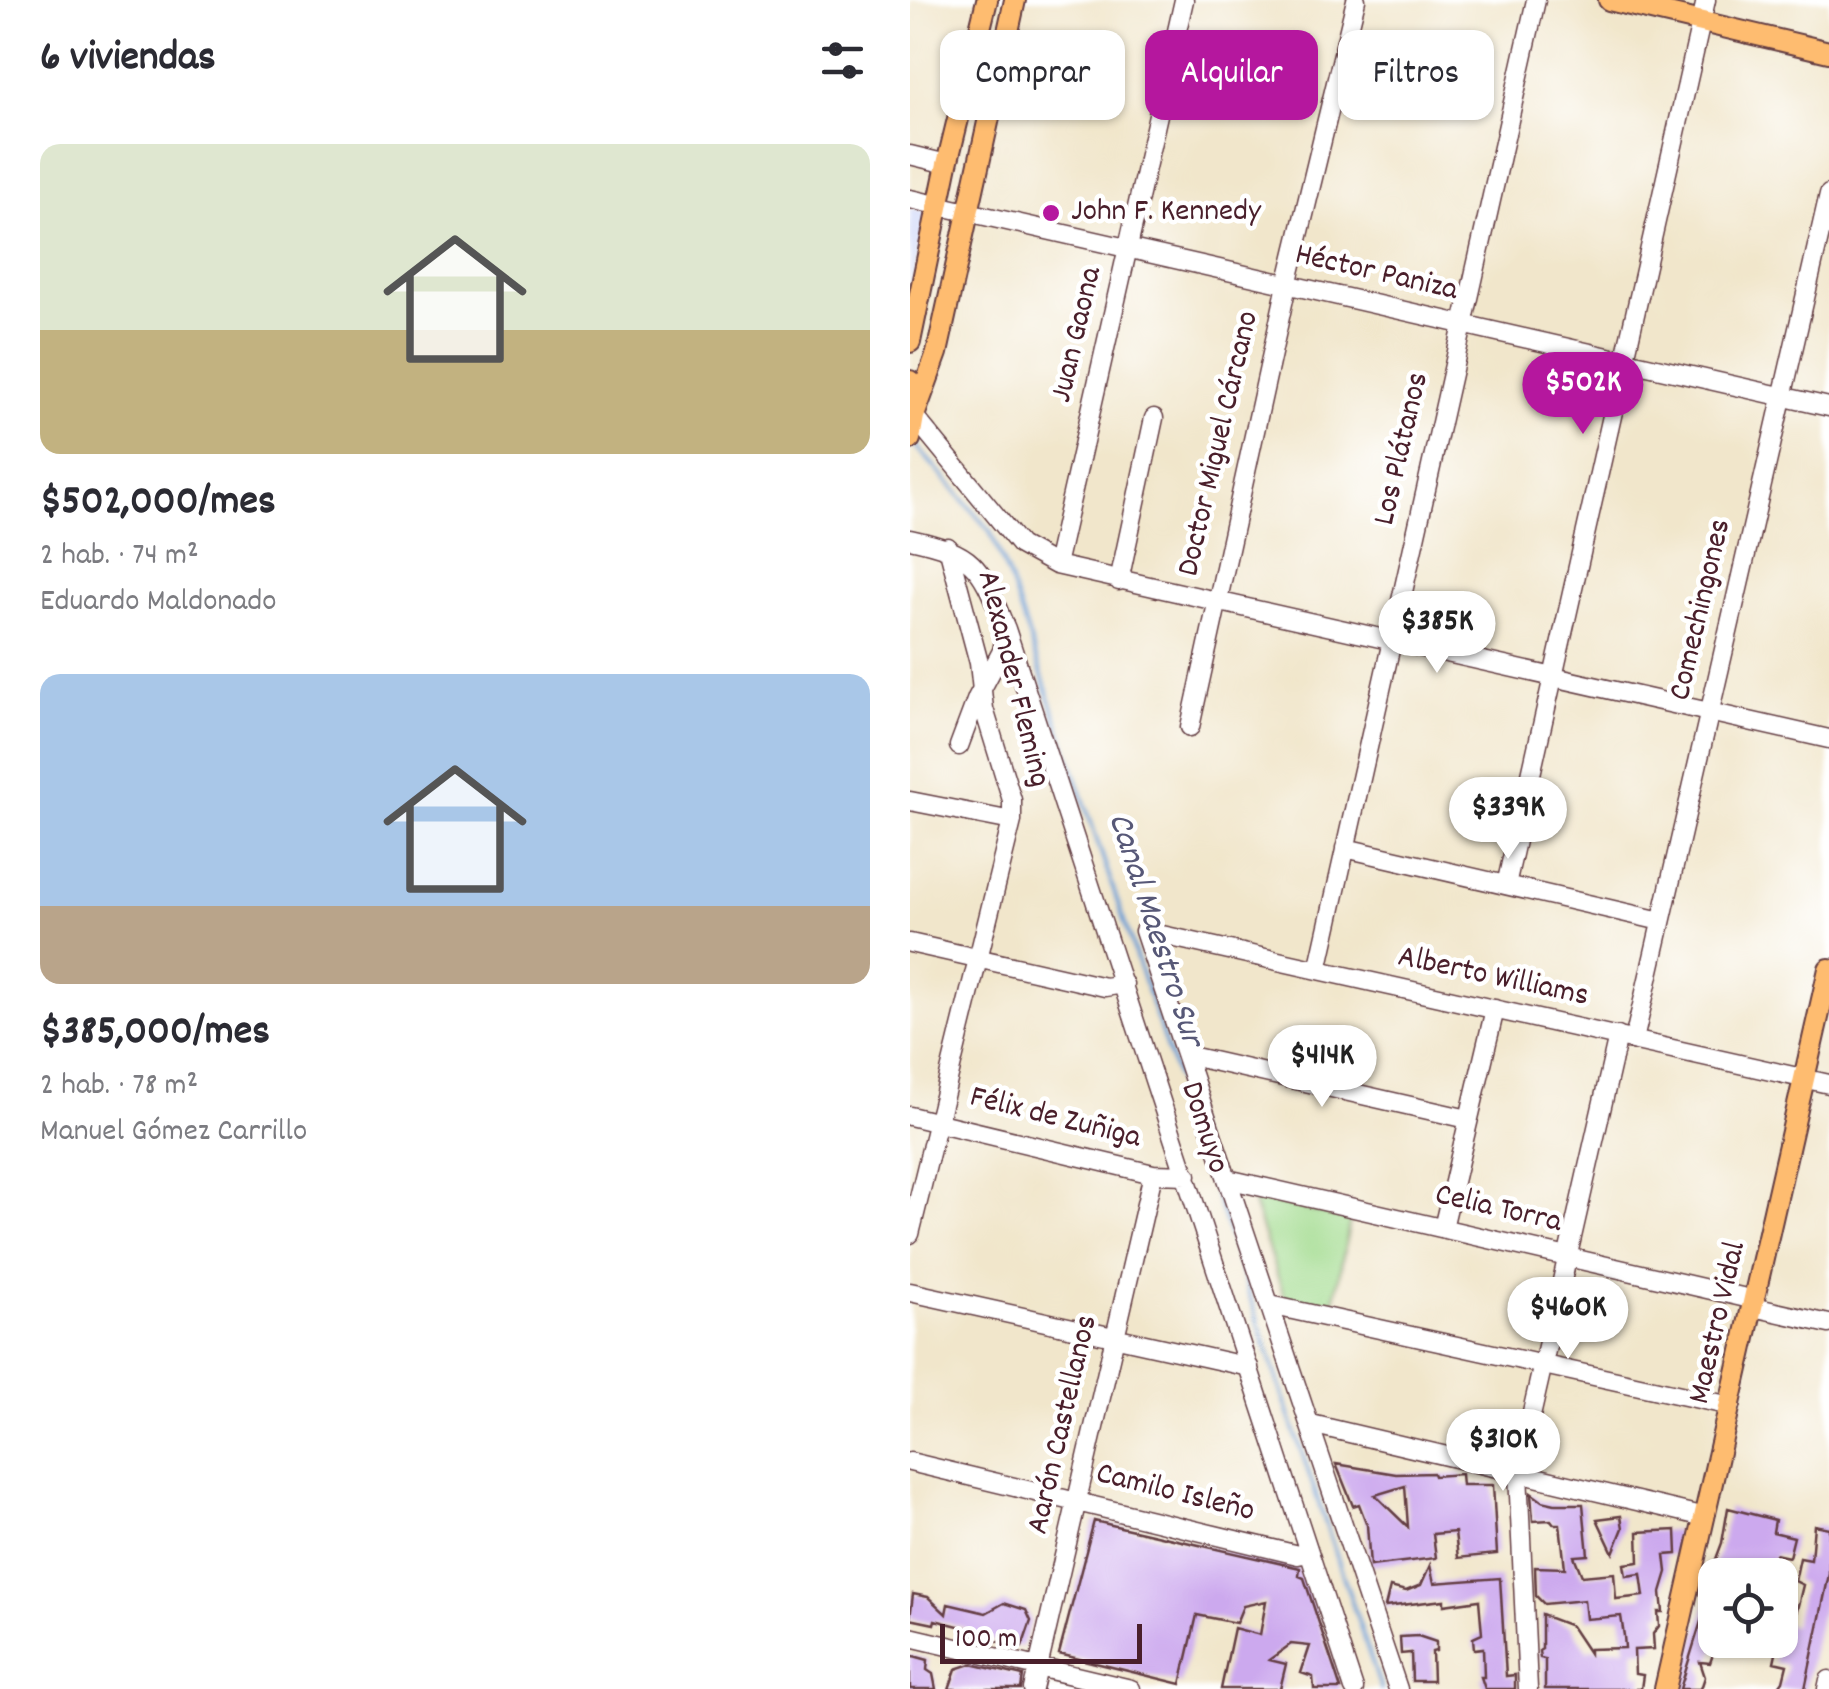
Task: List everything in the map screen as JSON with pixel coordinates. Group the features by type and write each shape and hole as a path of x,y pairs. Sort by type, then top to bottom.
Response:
{"main road":[{"path":"910,342 947,164 987,0"},
{"path":"910,439 914,416 937,353 1015,0"},
{"path":"1609,0 1829,52"},
{"path":"910,381 914,416"},
{"name":"Maestro Vidal","path":"1665,1689 1829,969"}],"street":[{"name":"Juan Gaona","path":"1056,565 1184,0"},
{"name":"Doctor Miguel Cárcano","path":"1190,727 1287,285 1356,0"},
{"name":"Los Plátanos","path":"1318,970 1536,0"},
{"path":"1506,885 1706,0"},
{"path":"910,155 947,164"},
{"name":"Comechingones","path":"1528,1689 1518,1473 1567,1257 1662,921 1829,194"},
{"name":"Héctor Paniza","path":"910,199 1829,406"},
{"path":"914,416 1020,546 1056,565 1829,739"},
{"path":"1119,582 1154,418"},
{"path":"910,539 948,547"},
{"name":"Domuyo","path":"948,547 980,569 1006,629 1354,1689"},
{"name":"Alexander Fleming","path":"910,1234 1012,821 1012,800 948,547"},
{"path":"959,746 1002,651 1006,629"},
{"path":"910,801 1012,821"},
{"path":"1345,848 1662,921"},
{"name":"Domuyo","path":"1144,930 1398,1689"},
{"name":"Alberto Williams","path":"1144,930 1829,1084"},
{"path":"910,943 1104,987 1124,984"},
{"path":"1443,1228 1495,1009"},
{"path":"1186,1055 1468,1119"},
{"name":"Félix de Zuñiga","path":"910,1116 1153,1174 1187,1175"},
{"name":"Aarón Castellanos","path":"1033,1689 1153,1174"},
{"name":"Celia Torra","path":"1228,1179 1567,1257 1829,1324"},
{"path":"910,1292 1249,1367"},
{"path":"1270,1305 1731,1406"},
{"path":"1311,1424 1706,1517"},
{"name":"Camilo Isleño","path":"910,1462 1298,1555 1308,1553"},
{"path":"910,1637 1131,1689"},
{"path":"1827,1689 1829,1680"}],"shaded area":[{"path":"910,208 929,213 910,289"}],"green space":[{"path":"1251,1197 1350,1220 1332,1312 1286,1302"}],"building":[{"path":"1336,1464 1396,1474 1461,1474 1462,1485 1493,1485 1497,1554 1458,1558 1455,1532 1433,1534 1436,1558 1370,1566 1367,1525 1359,1504 1353,1506","holes":["1405,1486 1408,1527 1375,1495"]},
{"path":"1531,1493 1555,1504 1583,1504 1588,1555 1574,1556 1582,1576 1614,1573 1616,1599 1644,1596 1641,1574 1626,1576 1624,1564 1639,1562 1638,1532 1676,1530 1677,1554 1665,1555 1663,1612 1658,1612 1654,1649 1634,1650 1635,1674 1643,1675 1641,1689 1545,1689 1545,1659 1540,1658 1539,1651 1542,1615 1571,1626 1589,1653 1589,1649 1625,1648 1621,1616 1586,1619 1584,1600 1544,1604 1536,1596 1535,1567 1565,1568 1560,1524 1533,1521"},
{"path":"1728,1508 1775,1520 1773,1532 1794,1537 1789,1557 1775,1554 1774,1558 1716,1558"},
{"path":"1621,1516 1623,1528 1613,1553 1597,1519"},
{"path":"1094,1521 1300,1568 1299,1576 1304,1578 1341,1689 1314,1689 1313,1677 1301,1673 1310,1646 1291,1644 1269,1660 1286,1664 1280,1689 1221,1689 1234,1628 1260,1635 1266,1601 1243,1606 1236,1623 1197,1615 1181,1684 1059,1654"},
{"path":"1814,1525 1829,1528 1829,1574 1805,1689 1777,1689 1787,1665 1774,1662 1775,1658 1798,1658 1798,1606 1803,1585 1798,1582 1798,1567 1800,1558 1811,1560"},
{"path":"1430,1565 1434,1583 1500,1578 1506,1676 1515,1675 1515,1689 1485,1689 1481,1677 1483,1648 1474,1649 1473,1638 1482,1634 1479,1600 1385,1607 1390,1587 1406,1591 1421,1585"},
{"path":"913,1594 928,1597 946,1614 948,1604 986,1613 1004,1603 1026,1610 1031,1621 1022,1647 965,1634 966,1628 935,1620 934,1624 910,1619"},
{"path":"1698,1631 1698,1658 1712,1658 1710,1663 1700,1662 1705,1677 1701,1689 1680,1689"},
{"path":"1418,1636 1436,1642 1436,1651 1432,1652 1433,1681 1412,1681 1411,1653 1401,1654 1400,1637"},
{"path":"910,1655 928,1660 927,1670 933,1674 936,1689 910,1689"},
{"path":"971,1664 1023,1676 1021,1689 949,1689 956,1669"}],"waterway":[{"name":"Canal Maestro Sur","path":"913,442 990,531 1010,580 1381,1689"}],"place":[{"name":"John F. Kennedy","path":"1051,213"}]}
